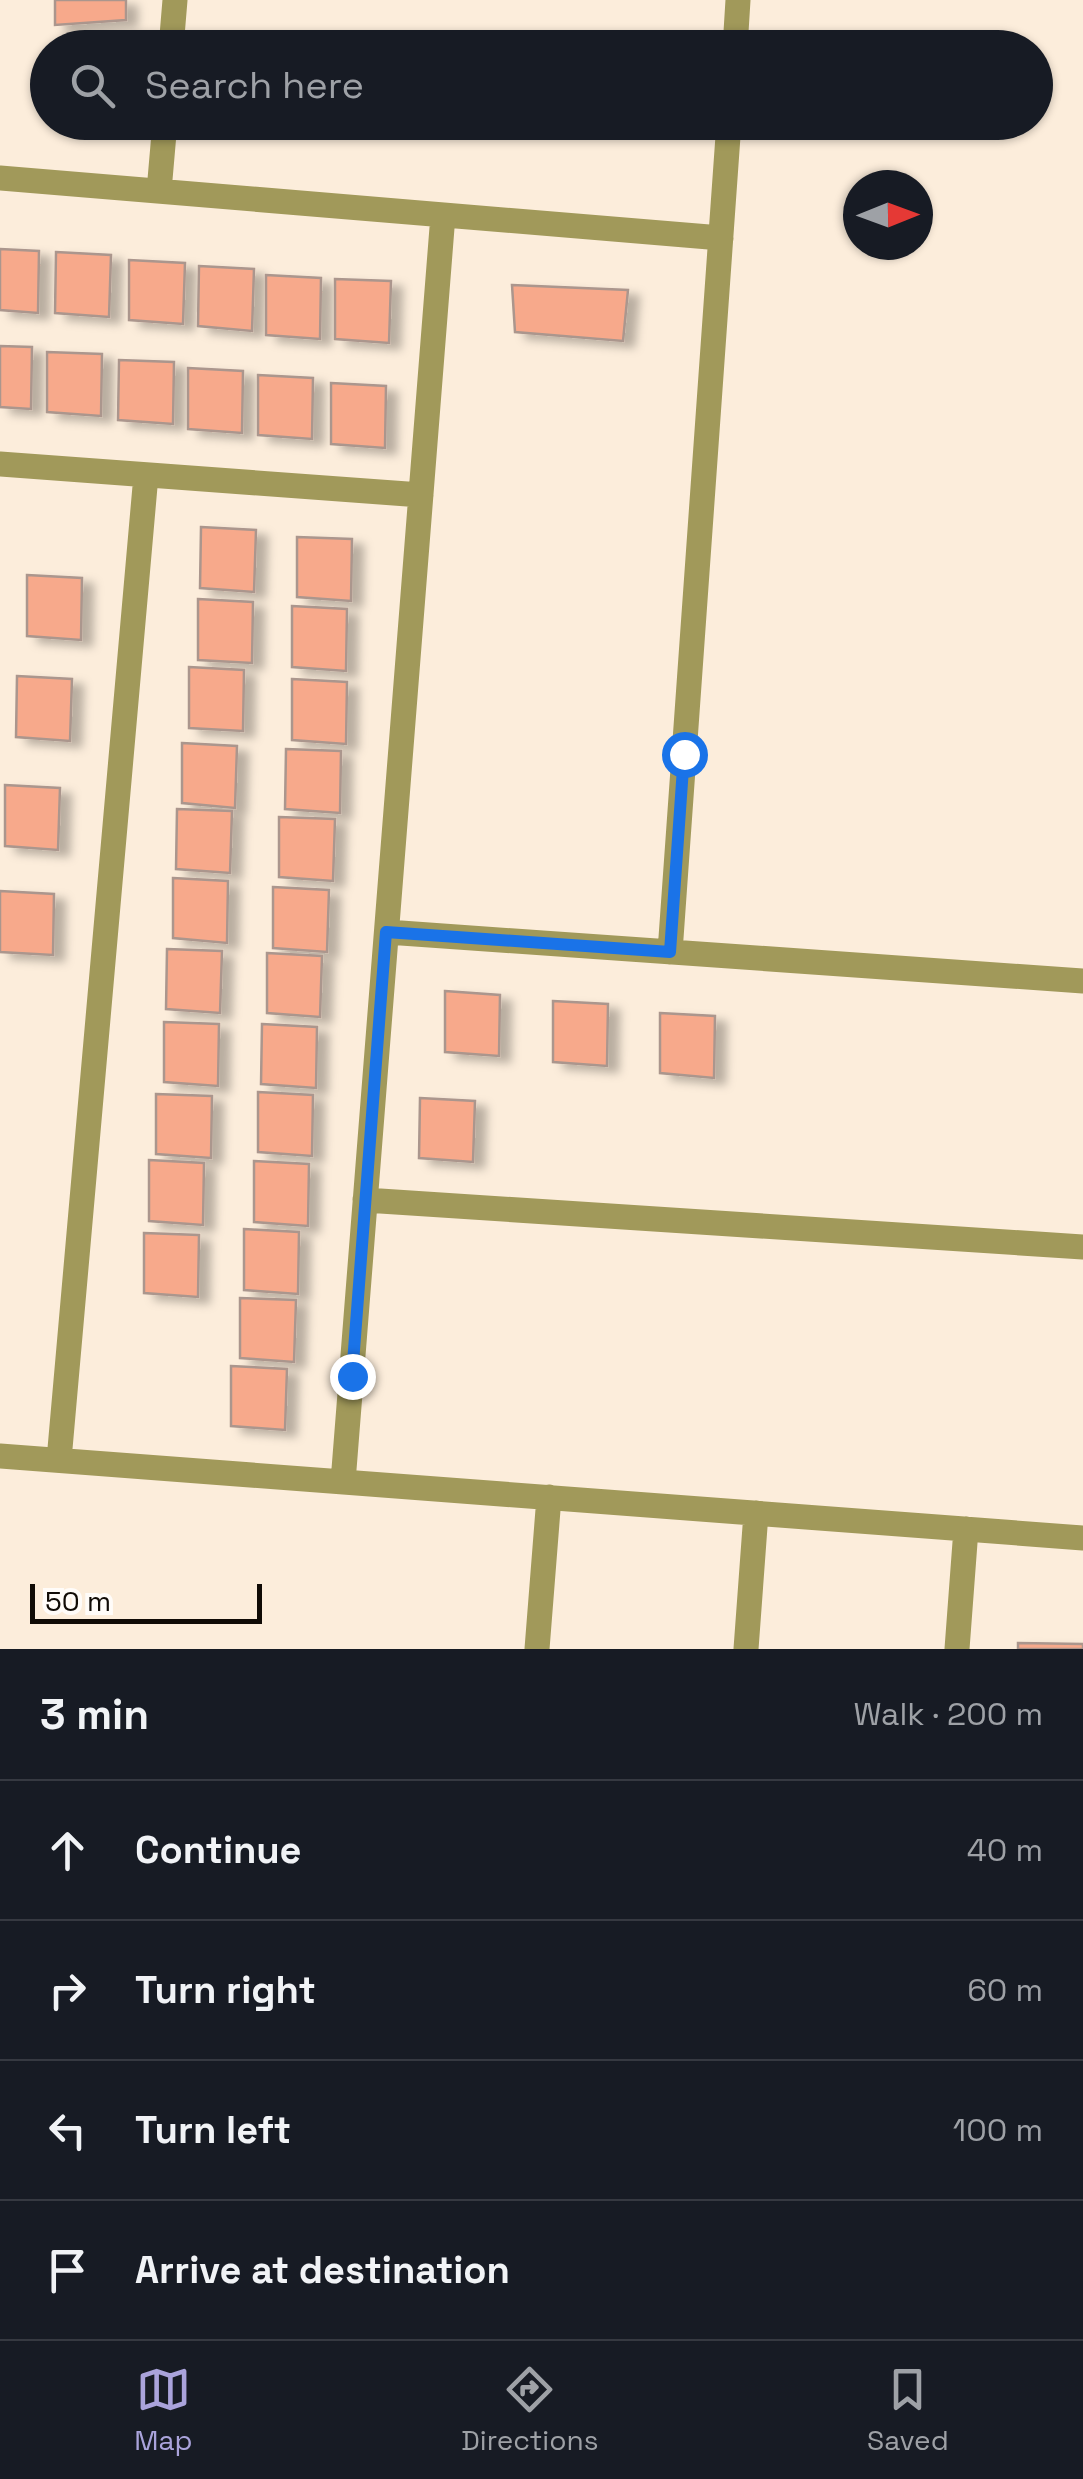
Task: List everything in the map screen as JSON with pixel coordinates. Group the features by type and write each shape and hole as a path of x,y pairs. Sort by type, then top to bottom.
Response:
{"street":[{"path":"172,30 175,0"},
{"path":"736,30 738,0"},
{"path":"159,191 163,140"},
{"path":"670,952 728,140"},
{"path":"0,178 721,238"},
{"path":"343,1482 443,214"},
{"path":"0,464 421,496"},
{"path":"59,1460 146,475"},
{"path":"386,932 1083,981"},
{"path":"366,1200 1083,1248"},
{"path":"0,1456 1083,1538"},
{"path":"537,1649 549,1497"},
{"path":"746,1649 756,1514"},
{"path":"958,1649 966,1529"}],"building":[{"path":"55,0 126,0 126,20 55,25"},
{"path":"0,249 39,251 38,313 0,310"},
{"path":"56,252 111,255 109,317 55,313"},
{"path":"129,260 185,263 183,324 129,320"},
{"path":"199,266 254,269 252,331 198,326"},
{"path":"266,275 321,278 320,339 266,335"},
{"path":"335,279 391,281 389,343 335,339"},
{"path":"512,285 628,290 623,341 515,332"},
{"path":"0,346 32,347 31,409 0,407"},
{"path":"47,352 102,354 101,416 47,412"},
{"path":"119,360 174,362 173,424 118,420"},
{"path":"188,368 243,371 242,433 188,429"},
{"path":"258,375 313,378 312,439 258,435"},
{"path":"331,383 386,386 385,448 331,444"},
{"path":"201,527 256,530 254,592 200,588"},
{"path":"297,537 352,539 351,601 297,597"},
{"path":"27,575 82,578 81,640 27,636"},
{"path":"198,599 253,602 252,663 198,660"},
{"path":"292,606 347,609 346,671 292,667"},
{"path":"189,667 244,670 243,731 189,728"},
{"path":"17,676 72,679 70,741 16,737"},
{"path":"292,679 347,682 346,744 292,740"},
{"path":"182,743 237,746 235,808 182,803"},
{"path":"286,749 341,751 340,813 285,809"},
{"path":"5,785 60,788 58,850 5,846"},
{"path":"177,809 232,811 230,873 176,869"},
{"path":"279,817 335,819 333,881 279,877"},
{"path":"173,878 228,881 227,943 173,938"},
{"path":"273,887 329,890 327,952 273,948"},
{"path":"0,891 54,894 53,955 0,952"},
{"path":"167,949 222,951 220,1013 166,1009"},
{"path":"267,953 322,956 320,1017 267,1013"},
{"path":"445,991 500,995 499,1056 445,1052"},
{"path":"553,1001 608,1004 607,1066 553,1062"},
{"path":"660,1013 715,1016 714,1078 660,1073"},
{"path":"164,1022 219,1024 218,1086 164,1082"},
{"path":"262,1024 317,1027 316,1088 261,1084"},
{"path":"258,1092 313,1095 312,1156 258,1152"},
{"path":"156,1094 212,1096 211,1158 156,1154"},
{"path":"420,1098 475,1101 473,1162 419,1158"},
{"path":"149,1160 204,1163 203,1225 149,1221"},
{"path":"254,1161 309,1164 308,1226 254,1222"},
{"path":"244,1229 299,1232 298,1294 244,1290"},
{"path":"144,1233 199,1235 198,1297 144,1293"},
{"path":"240,1298 296,1300 294,1362 240,1358"},
{"path":"231,1366 287,1369 285,1430 231,1426"},
{"path":"1018,1643 1083,1644 1083,1649 1018,1649"}],"route":[{"path":"352,1376 386,932 670,952 684,754"}]}
